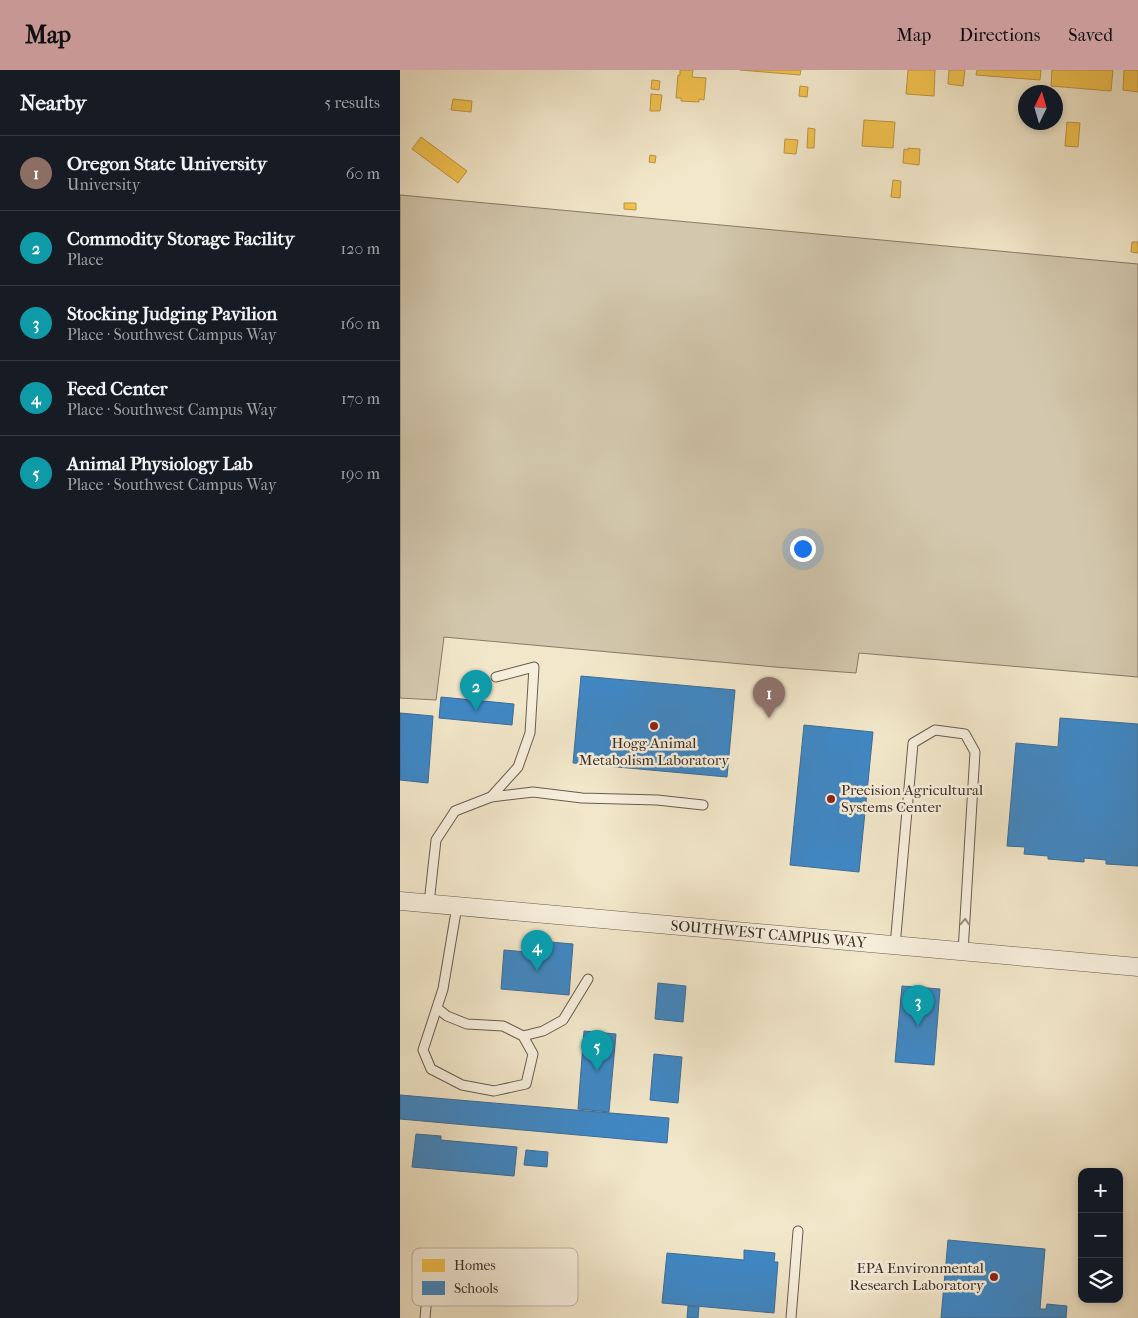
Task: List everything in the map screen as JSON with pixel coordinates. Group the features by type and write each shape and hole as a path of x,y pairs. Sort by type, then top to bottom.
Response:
{"street":[{"name":"SOUTHWEST CAMPUS WAY","path":"400,901 1138,967"}],"lane":[{"path":"491,797 518,767 530,733 534,666 496,677"},
{"path":"895,946 913,743 935,730 965,734 975,752 964,952"},
{"path":"429,903 436,840 455,811 491,797 533,792 582,798 657,800 703,805"},
{"path":"437,1008 447,1016 467,1024 502,1026 523,1036 533,1054 526,1084 494,1091 462,1085 431,1069 423,1050 443,989 457,906"},
{"path":"523,1036 543,1031 564,1020 588,979"},
{"path":"791,1318 798,1231"}],"shaded area":[{"path":"400,195 1138,264 1138,677 859,653 856,673 444,637 436,700 400,698"}],"building: Homes":[{"path":"680,70 693,70 692,77 706,78 704,100 699,99 699,102 681,101 681,98 676,98"},
{"path":"740,70 801,70 800,75"},
{"path":"908,70 935,70 934,96 906,94"},
{"path":"949,70 965,70 963,86 948,84"},
{"path":"977,70 1041,70 1040,80 976,75"},
{"path":"1052,70 1113,70 1111,91 1051,85"},
{"path":"1124,70 1138,70 1138,92 1123,90"},
{"path":"652,80 660,81 659,90 651,89"},
{"path":"800,86 808,87 807,97 799,96"},
{"path":"651,94 662,95 660,111 650,111"},
{"path":"453,99 472,101 471,112 451,110"},
{"path":"864,120 895,122 893,148 862,146"},
{"path":"1067,122 1080,123 1078,147 1065,146"},
{"path":"808,128 815,129 814,148 807,148"},
{"path":"421,137 467,171 458,183 412,149"},
{"path":"785,139 798,140 796,154 784,153"},
{"path":"908,148 920,149 919,165 903,163 904,149 908,150"},
{"path":"650,155 656,156 655,163 649,162"},
{"path":"893,180 901,181 900,198 891,197"},
{"path":"624,203 636,203 636,210 624,209"},
{"path":"1132,242 1138,242 1138,253 1131,252"}],"building: Schools":[{"name":"Hogg Animal Metabolism Laboratory","path":"581,676 735,690 727,777 573,763"},
{"path":"441,697 514,704 512,725 439,718"},
{"path":"400,713 433,716 428,783 400,780"},
{"path":"1060,718 1138,724 1138,866 1106,864 1106,860 1084,858 1084,862 1048,859 1048,856 1024,854 1025,847 1007,846 1016,743 1058,747"},
{"name":"Precision Agricultural Systems Center","path":"804,725 873,732 859,872 790,865"},
{"path":"539,941 573,944 569,995 501,989 504,950 538,953"},
{"path":"658,983 686,986 683,1022 655,1019"},
{"path":"902,986 940,989 934,1065 895,1062"},
{"path":"584,1031 616,1034 609,1112 578,1109"},
{"path":"654,1054 682,1057 678,1103 650,1100"},
{"path":"400,1095 669,1118 667,1143 400,1119"},
{"path":"416,1134 441,1136 441,1140 517,1147 514,1176 412,1167"},
{"path":"526,1150 548,1152 547,1167 524,1165"},
{"name":"EPA Environmental Research Laboratory","path":"948,1240 1045,1249 1040,1309 1046,1309 1047,1304 1067,1306 1066,1318 941,1318"},
{"path":"744,1250 775,1253 774,1262 778,1262 774,1313 662,1303 667,1253 744,1260"},
{"path":"688,1306 699,1307 698,1318 687,1318"}],"place":[{"name":"Commodity Storage Facility","path":"476,711"},
{"name":"Oregon State University","path":"769,718"},
{"name":"Hogg Animal Metabolism Laboratory","path":"654,726"},
{"name":"Precision Agricultural Systems Center","path":"831,799"},
{"name":"Feed Center","path":"537,971"},
{"name":"Stocking Judging Pavilion","path":"918,1026"},
{"name":"Animal Physiology Lab","path":"597,1071"},
{"name":"EPA Environmental Research Laboratory","path":"994,1277"}]}
